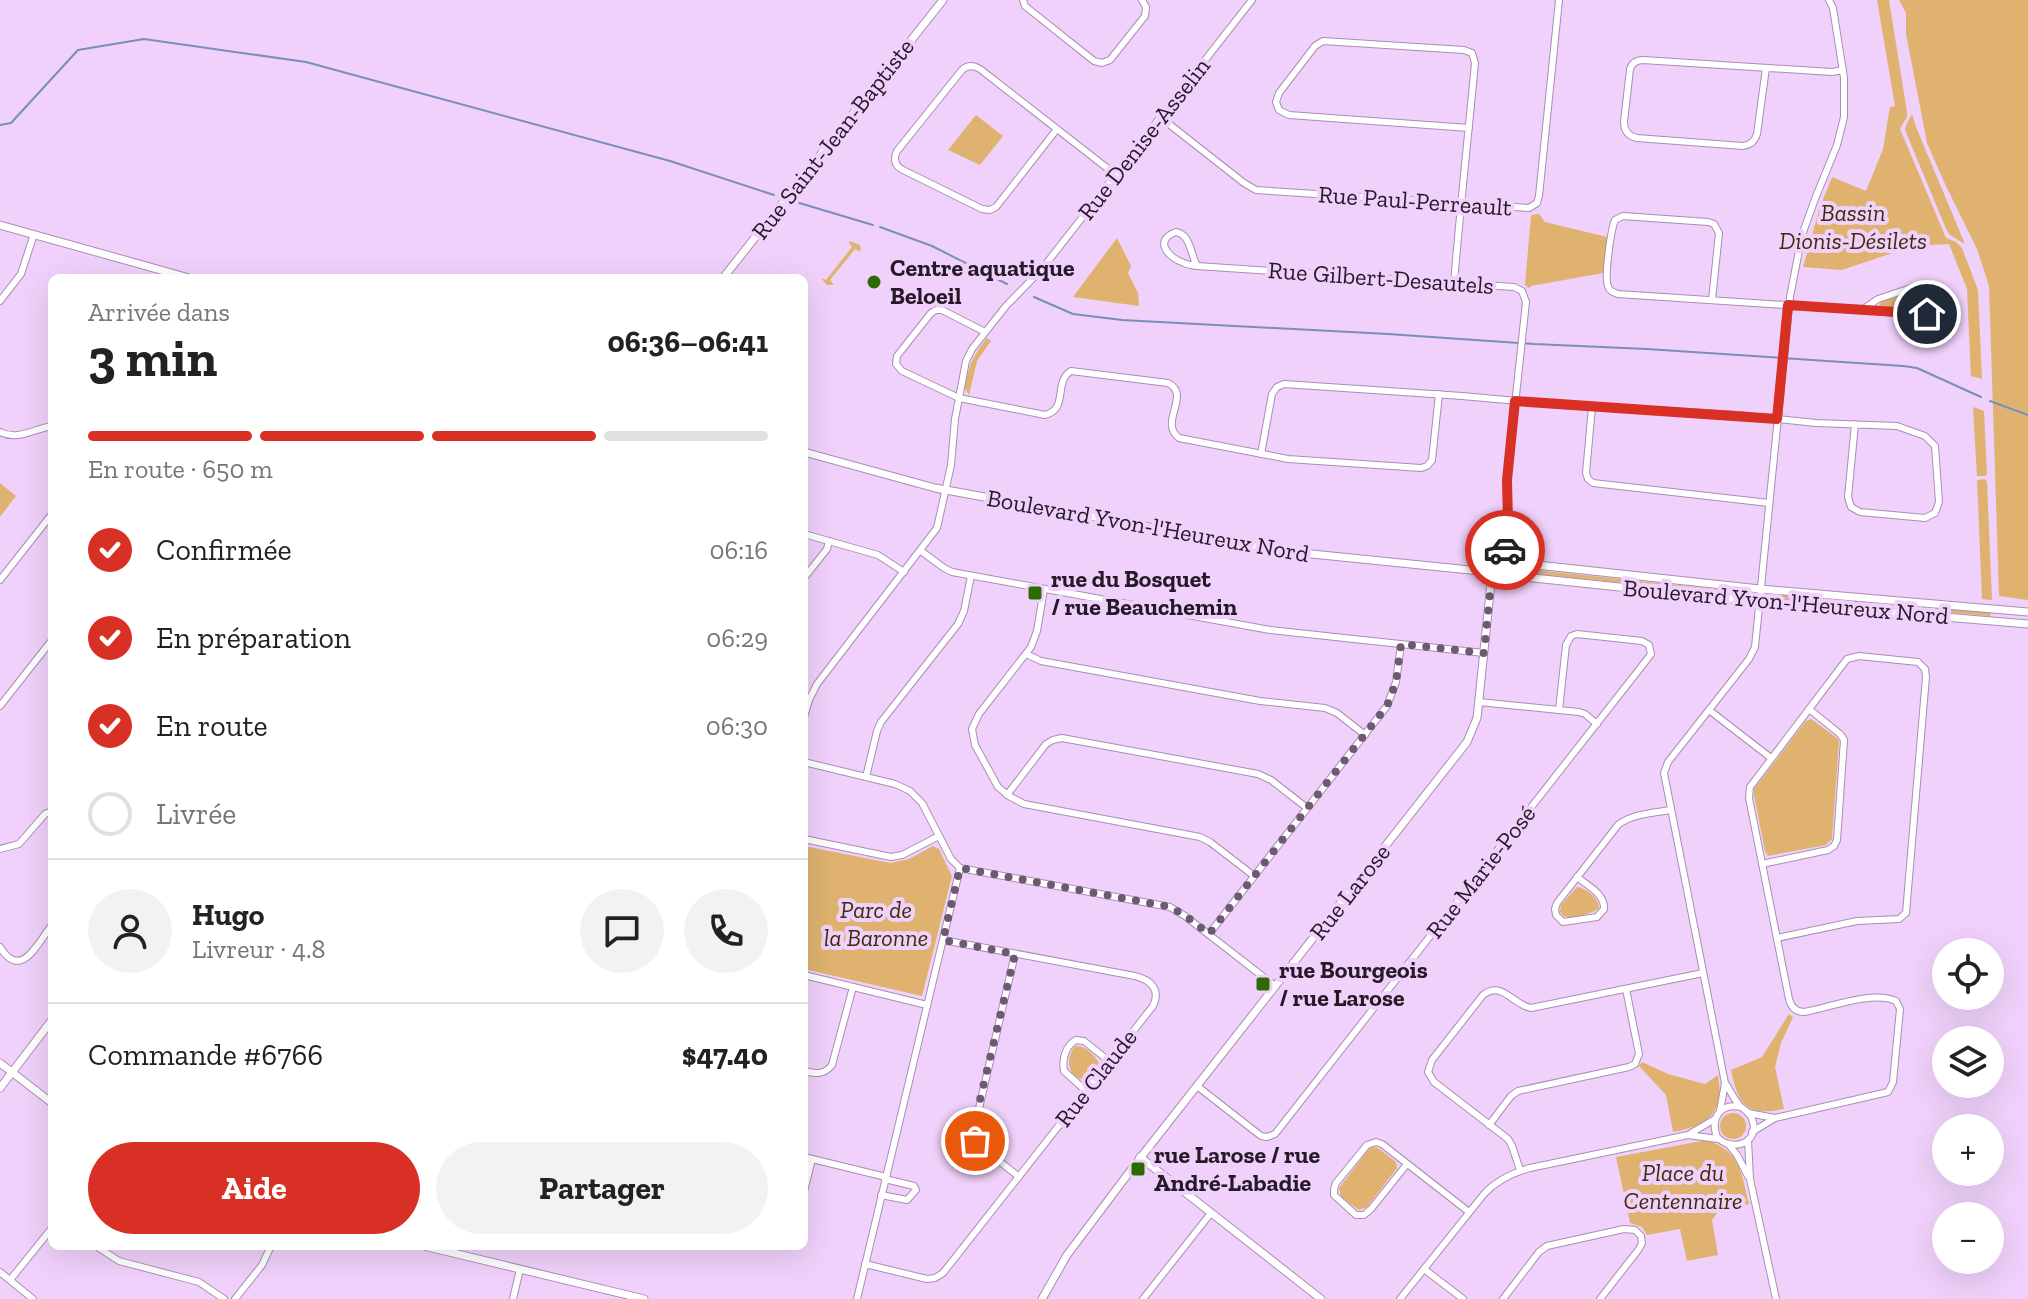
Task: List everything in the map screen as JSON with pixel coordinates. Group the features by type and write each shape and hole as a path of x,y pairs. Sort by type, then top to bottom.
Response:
{"street":[{"name":"Rue Saint-Jean-Baptiste","path":"726,274 943,0"},
{"path":"1023,0 1025,6 1100,63 1110,60 1143,18 1146,9 1142,0"},
{"name":"Rue Denise-Asselin","path":"808,703 817,684 939,524 968,357 1011,300 1038,274 1252,0"},
{"name":"Rue Paul-Perreault","path":"1160,117 1256,190 1527,209 1538,201 1559,0"},
{"path":"1718,1139 1714,1129 1715,1119 1720,1111 1725,1083 1664,776 1665,767 1753,653 1788,305 1806,222 1841,131 1845,103 1843,70 1829,0"},
{"path":"1454,283 1460,205 1469,128 1475,61 1472,53 1466,50 1323,41 1315,46 1276,99 1279,110 1289,115 1469,128"},
{"path":"1766,68 1757,134 1750,144 1637,138 1630,136 1625,129 1629,71 1636,61 1643,60 1832,72 1843,70"},
{"path":"1057,129 996,207 990,210 982,209 903,170 895,161 897,151 962,70 969,66 980,68 1116,175"},
{"path":"1712,300 1719,233 1716,225 1710,222 1623,216 1615,220 1607,280 1612,292 1618,294 1712,300 1862,310 1925,314 1930,308 1924,290 1917,286 1878,299 1862,310"},
{"path":"0,225 175,274"},
{"name":"Rue Gilbert-Desautels","path":"1197,266 1186,236 1176,232 1168,235 1164,243 1167,253 1180,262 1197,266 1520,289 1526,299 1507,480 1508,523 1505,550 1497,568"},
{"path":"0,301 21,274 34,234"},
{"path":"985,332 936,310 895,359 896,364 899,369 959,398 1045,415 1057,407 1063,377 1071,371 1168,383 1177,392 1171,426 1175,436 1181,439 1288,459 1425,467 1432,458 1439,394"},
{"path":"1261,454 1272,394 1280,385 1897,426 1930,439 1935,446 1939,502 1935,513 1923,518 1852,509 1848,496 1855,424"},
{"path":"1592,407 1586,473 1589,481 1769,503"},
{"path":"0,432 14,436 48,427"},
{"name":"Boulevard Yvon-l'Heureux Nord","path":"808,453 946,490 1292,553 1480,571 1518,563 1760,589 2028,612"},
{"path":"0,580 48,519"},
{"path":"808,535 878,555 904,572"},
{"path":"808,573 827,549 829,541"},
{"path":"921,551 946,570 971,576 1270,630 1484,653"},
{"name":"Boulevard Yvon-l'Heureux Nord","path":"1497,568 1515,576 2028,624"},
{"name":"Rue Larose","path":"1042,1299 1067,1255 1140,1157 1461,750 1476,724 1491,583 1497,568"},
{"path":"866,777 879,725 958,624 971,576"},
{"path":"1044,589 1036,635 1026,654 978,715 972,729 974,742 993,779 1007,795 1026,804 1197,835 1254,876"},
{"name":"Rue Marie-Posé","path":"1197,1086 1259,1135 1267,1137 1275,1134 1650,656 1651,648 1646,642 1571,636 1566,645 1559,710"},
{"path":"1209,934 1387,706 1393,692 1401,644"},
{"path":"0,706 48,645"},
{"path":"1026,654 1041,661 1253,700 1325,708 1337,713 1365,735"},
{"path":"1752,1132 1775,1118 1883,1094 1888,1092 1893,1082 1900,1011 1897,1003 1888,998 1864,999 1806,1012 1795,1009 1790,1003 1762,864 1748,792 1845,661 1859,656 1913,661 1923,667 1926,677 1906,913 1899,919 1857,921 1777,938"},
{"path":"1479,702 1581,713 1597,724"},
{"path":"1762,864 1828,850 1836,842 1844,742 1840,734 1809,709"},
{"path":"1709,710 1771,758"},
{"path":"1007,795 1046,744 1062,738 1258,774 1271,780 1307,808"},
{"path":"808,763 899,785 914,794 922,803 951,859 960,868 1165,906 1182,913 1275,986"},
{"path":"1577,877 1602,897 1604,909 1597,917 1565,923 1557,917 1555,907 1577,877 1621,821 1670,810"},
{"path":"0,849 21,843 48,813"},
{"path":"808,840 887,858 902,855 939,836"},
{"path":"857,1299 960,868"},
{"path":"0,947 9,959 22,961 48,930"},
{"name":"Rue Claude","path":"865,1264 924,1278 938,1277 946,1270 1154,1004 1156,994 1152,984 1135,976 943,940"},
{"path":"1015,954 973,1134 978,1144 1019,1177"},
{"path":"1520,1170 1511,1143 1433,1080 1428,1069 1485,993 1491,989 1501,990 1531,1008 1703,973"},
{"path":"808,976 927,1005"},
{"path":"808,1072 825,1072 832,1065 853,987"},
{"path":"1489,1125 1518,1091 1635,1064 1639,1052 1626,989"},
{"path":"0,1088 48,1025"},
{"path":"1086,1091 1064,1071 1069,1045 1082,1041 1109,1061"},
{"path":"0,1063 48,1100"},
{"path":"1725,1083 1753,1122 1748,1140 1750,1179 1776,1299"},
{"path":"1720,1111 1728,1106 1741,1107"},
{"path":"1748,1113 1775,1118"},
{"path":"1400,1299 1494,1184 1520,1170 1688,1135 1715,1119"},
{"path":"1688,1135 1718,1139 1729,1145 1750,1179"},
{"path":"1729,1145 1740,1145 1748,1140"},
{"path":"1407,1164 1364,1215 1354,1214 1334,1195 1335,1185 1368,1144 1374,1142 1380,1143 1469,1212"},
{"path":"1140,1157 1321,1299"},
{"path":"808,1158 914,1186 916,1190 907,1200 881,1195"},
{"path":"1143,1299 1211,1213"},
{"path":"1503,1299 1547,1246 1624,1229 1635,1230 1641,1236 1640,1247 1600,1299"},
{"path":"10,1280 48,1233"},
{"path":"101,1250 119,1261 199,1282 224,1299"},
{"path":"235,1299 262,1265 269,1250"},
{"path":"441,1250 644,1299"},
{"path":"513,1299 520,1269"},
{"path":"1424,1269 1463,1299"},
{"path":"0,1272 33,1299"}],"green space":[{"name":"Bassin Dionis-Désilets","path":"1877,0 1889,0 1907,112 1900,129 1946,238 1962,248 1978,290 1982,379 1971,376 1967,289 1949,244 1913,246 1842,270 1803,267 1832,177 1866,191 1883,149 1890,107 1895,106"},
{"path":"1899,0 2028,0 2028,600 1999,596 1989,286 1977,249 1927,143 1906,34 1906,13"},
{"path":"1912,114 1965,244 1947,231 1905,130"},
{"path":"976,115 1003,136 980,165 948,150"},
{"path":"1539,214 1545,222 1607,237 1603,273 1529,288 1525,285 1531,215"},
{"path":"1117,238 1131,266 1128,273 1138,293 1139,306 1073,297"},
{"path":"850,241 860,245 861,250 855,249 830,280 834,285 827,285 821,278 826,280 852,247"},
{"path":"1917,290 1926,307 1922,311 1882,308 1879,305 1881,302"},
{"path":"987,338 991,341 977,361 969,395 965,389 970,368"},
{"path":"1973,407 1984,411 1985,476 1977,476"},
{"path":"1985,479 1992,600 1982,599 1977,480"},
{"path":"0,483 16,496 0,517"},
{"path":"1517,568 1742,592 1742,595 1516,572"},
{"path":"1777,594 1991,613 1990,616 1777,598"},
{"path":"1811,719 1839,742 1832,839 1826,845 1768,856 1754,789 1806,721"},
{"name":"Parc de la Baronne","path":"933,846 939,849 952,876 922,996 808,970 808,847 890,863 909,859"},
{"path":"1577,887 1591,894 1599,908 1582,915 1564,916 1560,912 1561,905"},
{"path":"1789,1014 1793,1017 1781,1043 1775,1067 1784,1109 1752,1109 1737,1092 1731,1070 1762,1057"},
{"path":"1075,1046 1086,1049 1099,1063 1085,1080 1071,1071 1069,1062"},
{"name":"Place du Centennaire","path":"1642,1062 1668,1074 1705,1084 1718,1075 1719,1099 1711,1116 1696,1126 1673,1132 1666,1095 1639,1066"},
{"path":"1733,1113 1742,1117 1746,1126 1742,1135 1733,1139 1724,1135 1720,1126 1724,1117"},
{"name":"Place du Centennaire","path":"1707,1140 1727,1151 1738,1164 1749,1204 1720,1209 1712,1220 1718,1255 1687,1261 1680,1229 1647,1235 1642,1227 1630,1223 1616,1157"},
{"path":"1374,1147 1396,1162 1397,1168 1367,1207 1359,1210 1341,1197 1339,1188 1369,1149"}],"waterway":[{"path":"0,125 11,123 78,50 144,39 306,62 670,161 774,195"},
{"path":"796,202 873,225"},
{"path":"880,227 932,246 1007,284"},
{"path":"1034,297 1073,314 1122,320 1903,366 1917,368 1981,397"},
{"path":"1990,401 2028,415"}],"way so far":[{"path":"975,1141 973,1129 1015,954 943,940 960,868 1165,906 1182,913 1209,934 1387,706 1396,682 1401,644 1484,653 1491,583 1505,550"}],"place":[{"name":"Centre aquatique Beloeil","path":"874,282"},
{"name":"rue du Bosquet / rue Beauchemin","path":"1035,593"},
{"name":"rue Bourgeois / rue Larose","path":"1263,984"},
{"name":"rue Larose / rue André-Labadie","path":"1138,1169"}],"route":[{"path":"1505,550 1507,480 1515,401 1777,419 1788,305 1927,314"}]}
